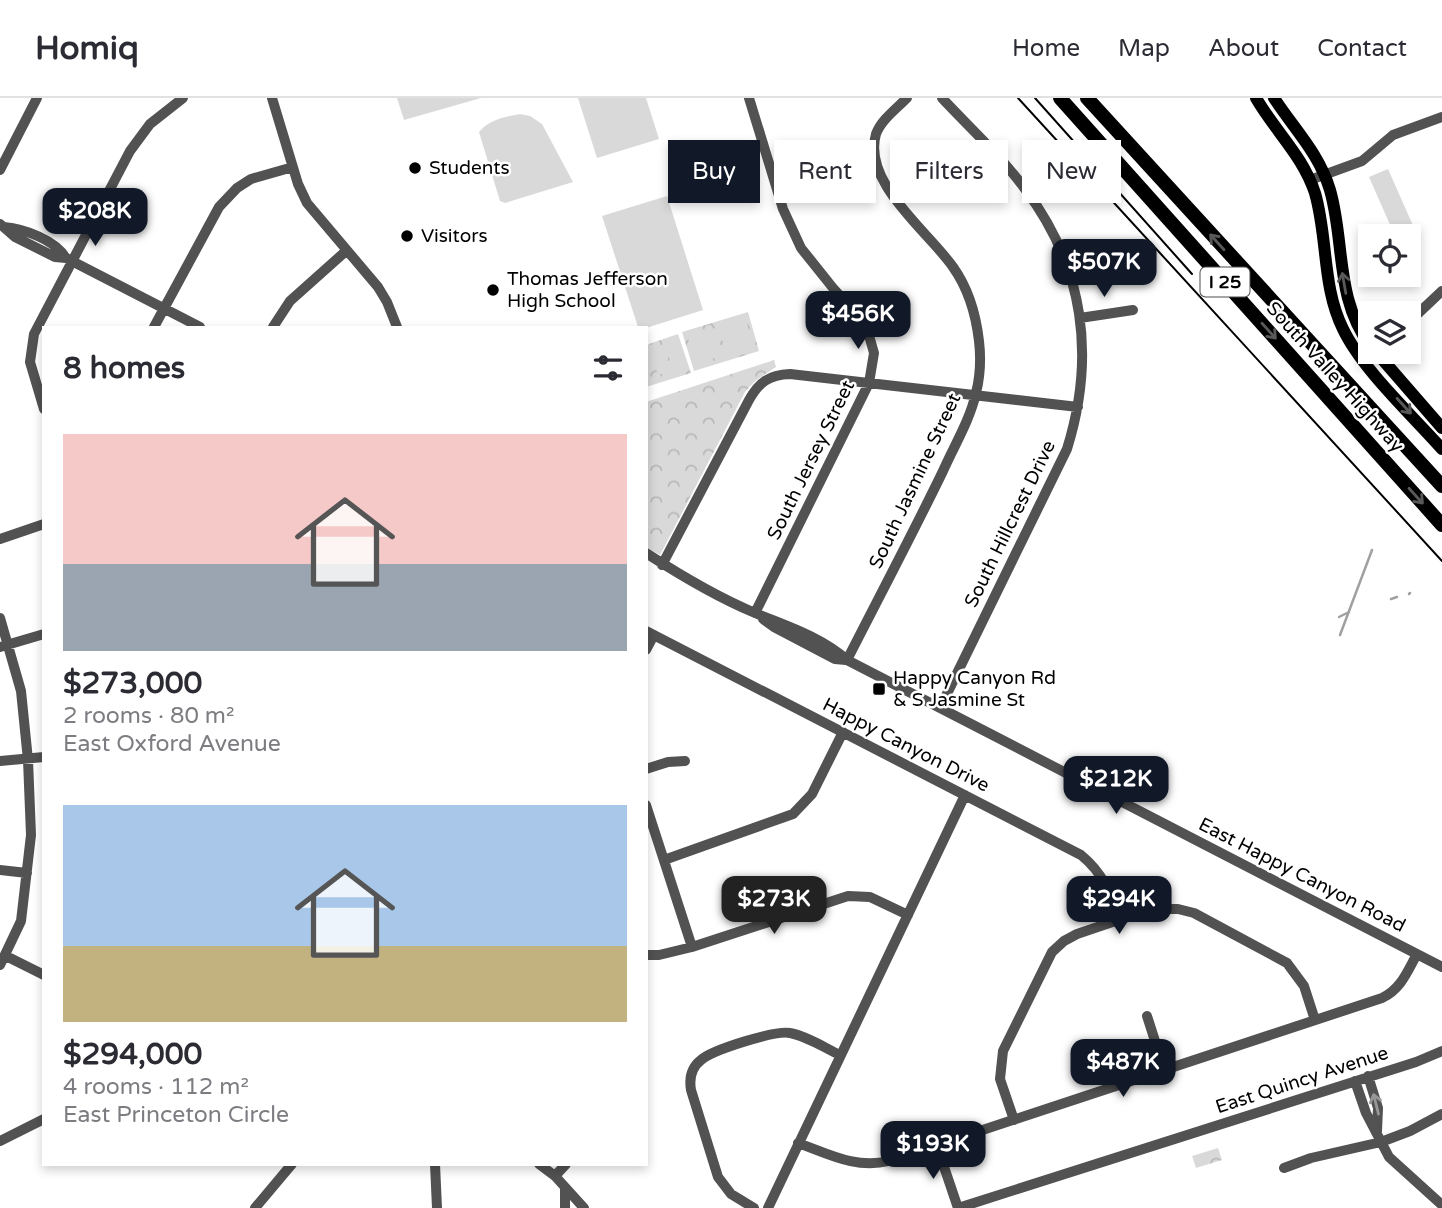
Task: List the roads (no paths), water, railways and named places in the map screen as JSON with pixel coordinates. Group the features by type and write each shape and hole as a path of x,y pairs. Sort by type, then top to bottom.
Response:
{"highway":[{"name":"South Valley Highway","path":"1060,98 1442,525"},
{"name":"South Valley Highway","path":"1087,98 1442,486"}],"main road":[{"path":"1256,98 1296,152 1310,180 1319,212 1334,307 1348,339 1358,352"},
{"path":"1274,98 1311,148 1325,175 1333,204 1346,294 1358,326"},
{"path":"1367,364 1442,449"},
{"path":"1387,364 1442,428"}],"street":[{"path":"0,170 37,98"},
{"path":"42,402 30,362 32,342 69,260 130,151 150,124 183,98"},
{"path":"272,98 307,203 384,296 397,326"},
{"name":"South Jersey Street","path":"749,98 783,209 801,248 832,288 866,325 874,353 869,383 755,613"},
{"name":"South Jasmine Street","path":"847,660 927,504 976,395 980,342 968,295 954,268 890,194 876,159 876,133 907,98"},
{"name":"South Hillcrest Drive","path":"940,708 1070,439 1079,407 1083,344 1075,290 1063,251 1046,220 1015,177 942,98"},
{"path":"1310,180 1366,159 1387,140 1401,132 1442,117"},
{"path":"154,326 219,206 251,179 293,167"},
{"path":"2,226 15,237 55,257 69,260 198,326"},
{"path":"274,326 290,301 346,251"},
{"path":"1421,311 1442,291"},
{"path":"1080,318 1133,310"},
{"path":"662,565 749,400 757,387 769,377 790,374 1079,407"},
{"path":"0,539 42,525"},
{"name":"East Happy Canyon Road","path":"648,554 662,565 755,613 774,627 835,659 847,660 1442,967"},
{"name":"East Happy Canyon Road","path":"648,562 662,565"},
{"path":"0,618 4,646 20,691 28,760 31,835 21,921 3,961 42,974"},
{"name":"Happy Canyon Drive","path":"650,633 1081,856 1108,885 1119,920"},
{"path":"4,646 42,635"},
{"path":"664,860 793,814 811,794 843,732"},
{"path":"0,761 42,757"},
{"path":"648,768 668,762 685,761"},
{"path":"768,1208 965,795"},
{"path":"648,811 692,947"},
{"path":"0,870 27,873"},
{"path":"648,955 692,947 848,896 870,897 908,915"},
{"path":"1014,1120 1002,1086 1001,1058 1006,1042 1044,964 1064,941 1085,930 1156,908 1178,909 1194,914 1287,963 1304,986 1315,1020"},
{"path":"797,1143 840,1160 872,1164 937,1146 1388,996 1402,982 1417,954"},
{"path":"1147,1016 1164,1069"},
{"path":"754,1208 731,1194 718,1177 691,1090 691,1076 695,1066 709,1054 777,1032 793,1033 840,1055"},
{"name":"East Quincy Avenue","path":"1416,1062 1442,1051"},
{"name":"East Quincy Avenue","path":"958,1208 1368,1076 1442,1057"},
{"path":"1368,1076 1378,1108 1379,1137"},
{"path":"1355,1081 1366,1112 1389,1157 1442,1205"},
{"path":"1283,1168 1379,1137 1410,1131 1442,1114"},
{"path":"0,1141 42,1120"},
{"path":"937,1146 958,1208"},
{"path":"256,1208 290,1166"},
{"path":"435,1166 437,1208"},
{"path":"542,1166 577,1197 584,1208"},
{"path":"555,1176 564,1166"},
{"path":"565,1189 565,1208"}],"waterway":[{"path":"1340,635 1372,550"},
{"path":"1391,599 1397,597"},
{"path":"1339,617 1349,612"}],"tram line":[{"path":"1018,98 1442,561"},
{"path":"1035,98 1192,274"}],"place":[{"name":"Students","path":"415,168"},
{"name":"Visitors","path":"407,236"},
{"name":"Thomas Jefferson High School","path":"493,290"},
{"name":"Happy Canyon Rd & S Jasmine St","path":"879,689"}]}
